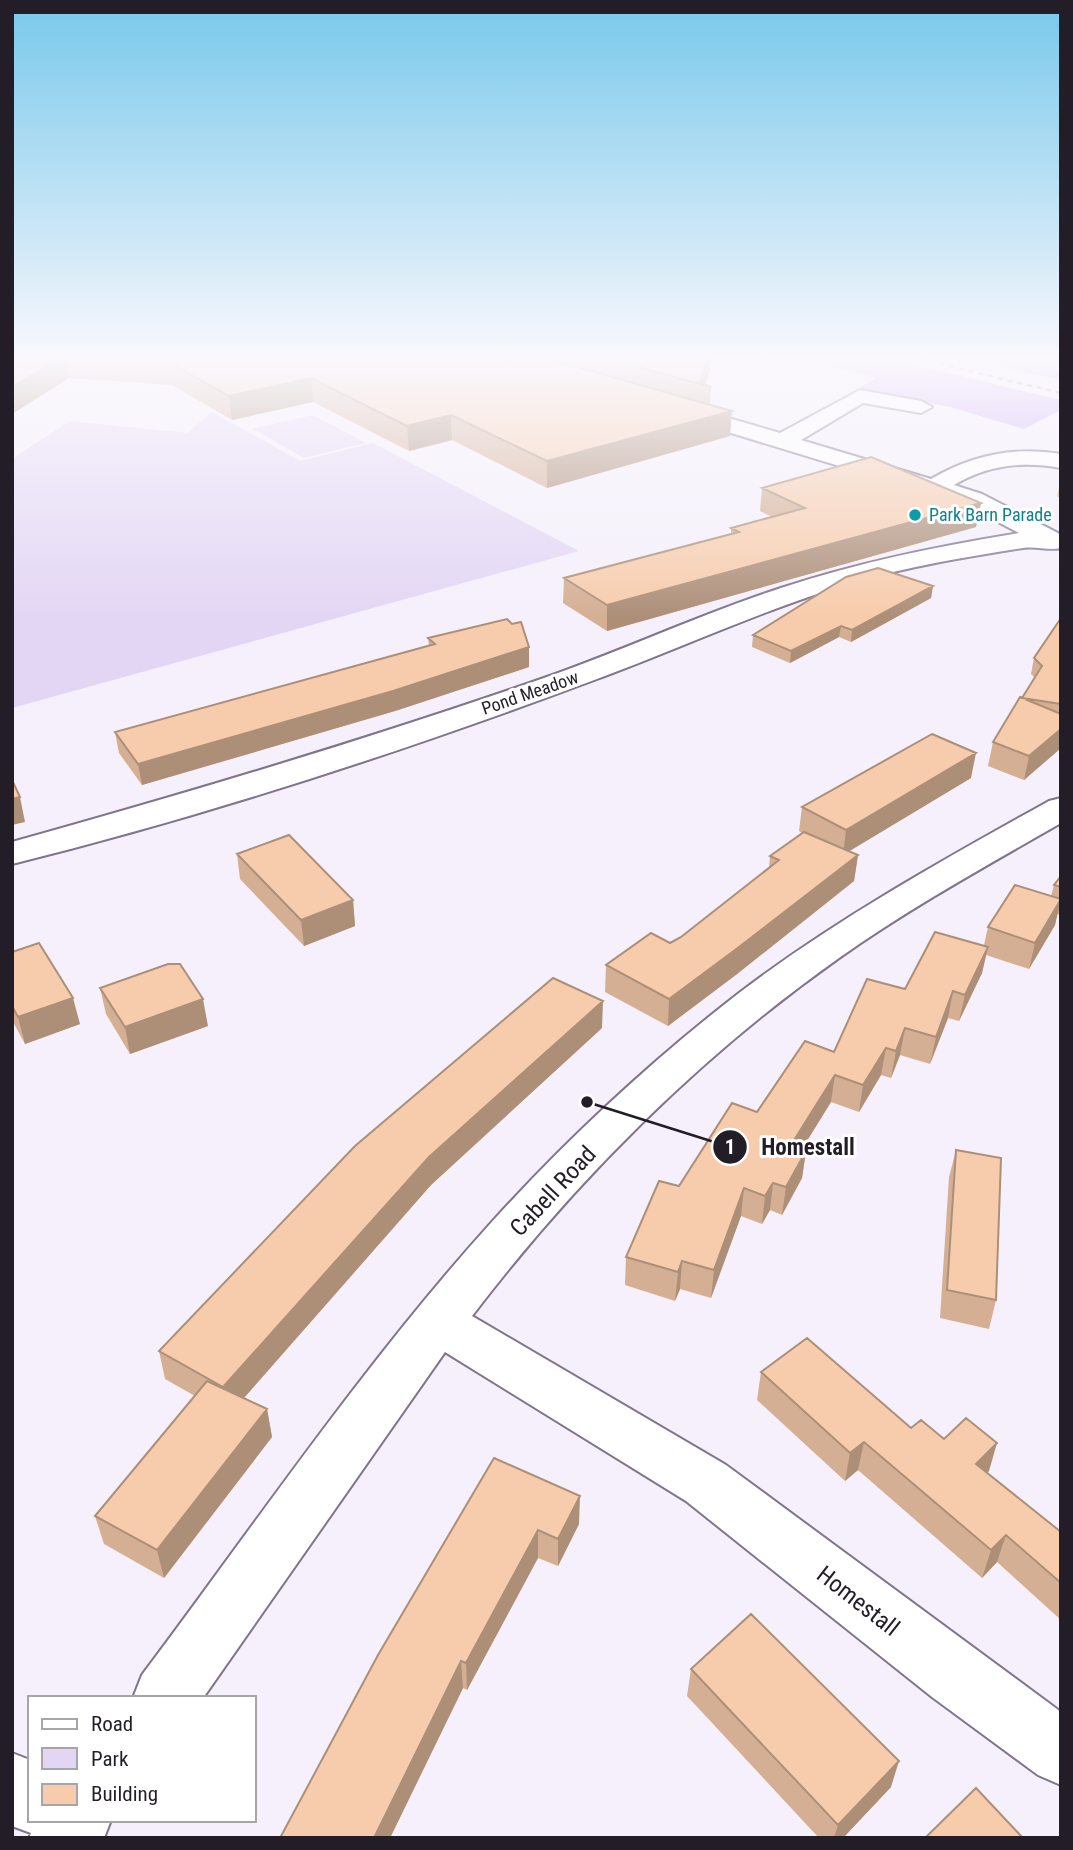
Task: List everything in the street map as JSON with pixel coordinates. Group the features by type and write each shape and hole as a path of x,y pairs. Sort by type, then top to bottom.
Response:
{"street":[{"path":"801,445 936,486 983,504 1054,542"},
{"path":"936,486 964,469 995,458 1028,457 1061,461"},
{"name":"Pond Meadow","path":"12,853 175,808 419,733 591,672 823,583 947,551 1054,542"},
{"name":"Cabell Road","path":"166,1696 438,1322 523,1221 600,1141 671,1073 752,1003 883,910 1061,808"},
{"name":"Homestall","path":"438,1322 706,1483 954,1675 1061,1752"},
{"path":"12,1786 28,1799"}],"green space":[{"path":"33,445 272,445 300,461 364,445 377,445 579,551 12,708 12,459"},
{"path":"282,445 356,445 304,458"}],"building":[{"path":"514,445 605,445 547,461"},
{"path":"871,457 981,503 607,605 564,578 739,532 731,528 805,508 762,488"},
{"path":"878,568 933,586 852,630 841,626 791,651 753,635 846,577"},
{"path":"1061,618 1061,704 1022,698 1042,666 1034,658"},
{"path":"507,619 512,624 521,622 529,647 393,691 138,764 115,732 435,644 428,638"},
{"path":"1020,697 1061,714 1061,729 1029,756 993,742"},
{"path":"932,734 976,753 846,830 802,807"},
{"path":"12,780 20,797 12,799"},
{"path":"804,832 858,855 669,999 606,965 651,933 670,943 681,937 779,860 770,856"},
{"path":"289,835 353,900 301,920 237,854"},
{"path":"1061,876 1061,887 1054,885"},
{"path":"1015,885 1061,899 1035,943 988,927"},
{"path":"935,932 988,947 965,995 953,991 936,1037 905,1028 896,1051 886,1048 863,1085 835,1075 791,1145 806,1151 786,1187 773,1183 765,1196 744,1188 714,1270 682,1261 678,1272 626,1257 659,1181 679,1186 732,1103 757,1112 805,1041 834,1052 867,979 905,989"},
{"path":"39,943 73,998 18,1017 12,1006 12,952"},
{"path":"168,964 180,964 203,999 125,1027 100,988"},
{"path":"553,978 603,1001 429,1157 223,1387 159,1351 355,1146"},
{"path":"956,1150 1001,1158 996,1300 947,1290"},
{"path":"807,1338 911,1428 921,1420 944,1439 966,1418 997,1443 976,1464 1061,1532 1061,1583 1006,1535 991,1550 864,1442 850,1453 761,1372"},
{"path":"207,1381 267,1409 157,1550 95,1516"},
{"path":"494,1458 580,1496 558,1539 538,1530 466,1663 461,1661 374,1838 280,1838 378,1655"},
{"path":"751,1614 899,1761 838,1825 691,1669"},
{"path":"976,1788 1023,1838 925,1838"}],"place":[{"name":"Park Barn Parade","path":"915,515"},
{"name":"Homestall","path":"587,1102"}]}
